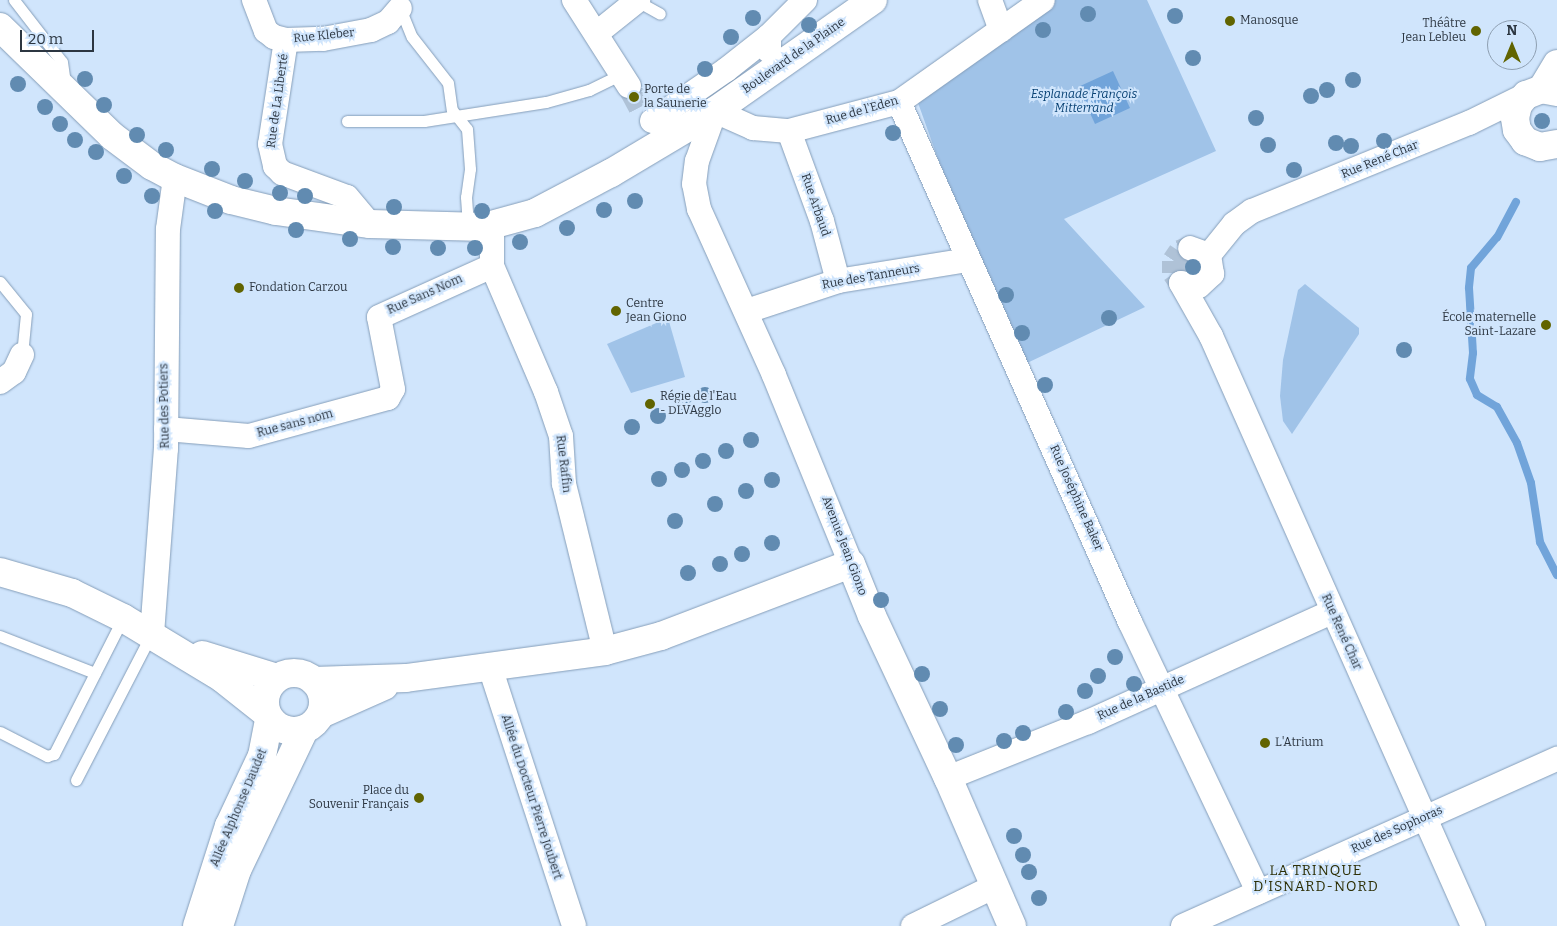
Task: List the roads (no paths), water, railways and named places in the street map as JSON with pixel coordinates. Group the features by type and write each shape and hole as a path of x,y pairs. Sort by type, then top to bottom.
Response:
{"main road":[{"name":"Boulevard de la Plaine","path":"480,227 535,213 611,173 652,123 715,112 872,0"},
{"path":"0,28 66,94 112,136 152,166 175,178 231,200 276,212 370,224 480,227"},
{"path":"1554,148 1532,145 1520,135 1515,113 1542,92 1557,64"},
{"path":"162,640 277,678 295,673 314,681 406,678 605,651 661,636 851,564"},
{"name":"Avenue Jean Giono","path":"851,564 872,616 948,778 1012,926"},
{"path":"0,572 72,593 123,618 162,640 286,731 312,722 406,678"},
{"path":"268,716 266,694 277,678"},
{"path":"312,722 322,696 314,681"},
{"name":"Allée Alphonse Daudet","path":"197,926 228,826 262,756 268,716"},
{"name":"Allée Alphonse Daudet","path":"219,926 236,870 312,722"}],"street":[{"path":"254,0 259,19 278,38"},
{"path":"574,0 626,80"},
{"path":"652,123 726,70 769,36 805,0"},
{"path":"990,0 1001,30"},
{"name":"Rue de l'Eden","path":"715,112 753,128 789,131 900,102 1044,0"},
{"path":"597,33 638,1"},
{"name":"Rue Kleber","path":"278,38 323,39 371,30 388,22 402,12"},
{"path":"768,75 769,36"},
{"name":"Rue de La Liberté","path":"278,38 270,144 275,166 282,173 347,198 370,224"},
{"name":"Rue René Char","path":"1474,926 1332,612 1211,336 1192,284 1212,274 1198,250 1252,212 1542,92"},
{"name":"Rue Joséphine Baker","path":"900,102 968,260 1162,689 1258,892"},
{"name":"Avenue Jean Giono","path":"715,112 697,161 694,184 699,209 747,312 851,564"},
{"path":"1469,123 1486,125 1520,135"},
{"name":"Rue Arbaud","path":"789,131 822,221 838,281"},
{"name":"Rue des Potiers","path":"162,640 160,552 166,429 168,229 175,178"},
{"name":"Rue Raffin","path":"480,227 492,266 546,392 561,436 564,484 605,651"},
{"name":"Rue des Tanneurs","path":"747,312 838,281 968,260"},
{"name":"Rue Sans Nom","path":"392,396 379,317 492,266"},
{"path":"0,382 14,372 22,355"},
{"name":"Rue sans nom","path":"166,429 249,436 392,396"},
{"name":"Rue de la Bastide","path":"948,778 1162,689 1332,612"},
{"name":"Allée du Docteur Pierre Joubert","path":"490,667 574,926"},
{"name":"Rue des Sophoras","path":"1183,926 1557,759"},
{"path":"913,926 995,886"}],"lane":[{"path":"14,0 62,62 66,94"},
{"path":"638,1 660,14"},
{"path":"402,12 450,86 455,115 465,126 480,227"},
{"path":"347,121 410,122 569,98 626,80"},
{"path":"0,282 26,314 22,355"},
{"path":"0,732 51,756 123,618"},
{"path":"0,636 95,673"},
{"path":"76,780 162,640"}],"waterway":[{"path":"1516,202 1497,237 1471,268 1469,288 1473,353 1470,379 1477,395 1497,407 1517,443 1531,483 1540,542 1557,575"}],"tunnel":[{"path":"629,86 640,107"},
{"path":"1181,283 1174,273 1174,261 1180,252 1190,248"}],"place":[{"name":"Manosque","path":"1230,21"},
{"name":"Théâtre Jean Lebleu","path":"1476,31"},
{"name":"Porte de la Saunerie","path":"634,97"},
{"name":"Fondation Carzou","path":"239,288"},
{"name":"Centre Jean Giono","path":"616,311"},
{"name":"École maternelle Saint-Lazare","path":"1546,325"},
{"name":"Régie de l'Eau - DLVAgglo","path":"650,404"},
{"name":"L'Atrium","path":"1265,743"},
{"name":"Place du Souvenir Français","path":"419,798"}],"district":[{"name":"LA TRINQUE D'ISNARD-NORD","path":"1316,880"}],"park label":[{"name":"Esplanade François Mitterrand","path":"1084,102"}]}
